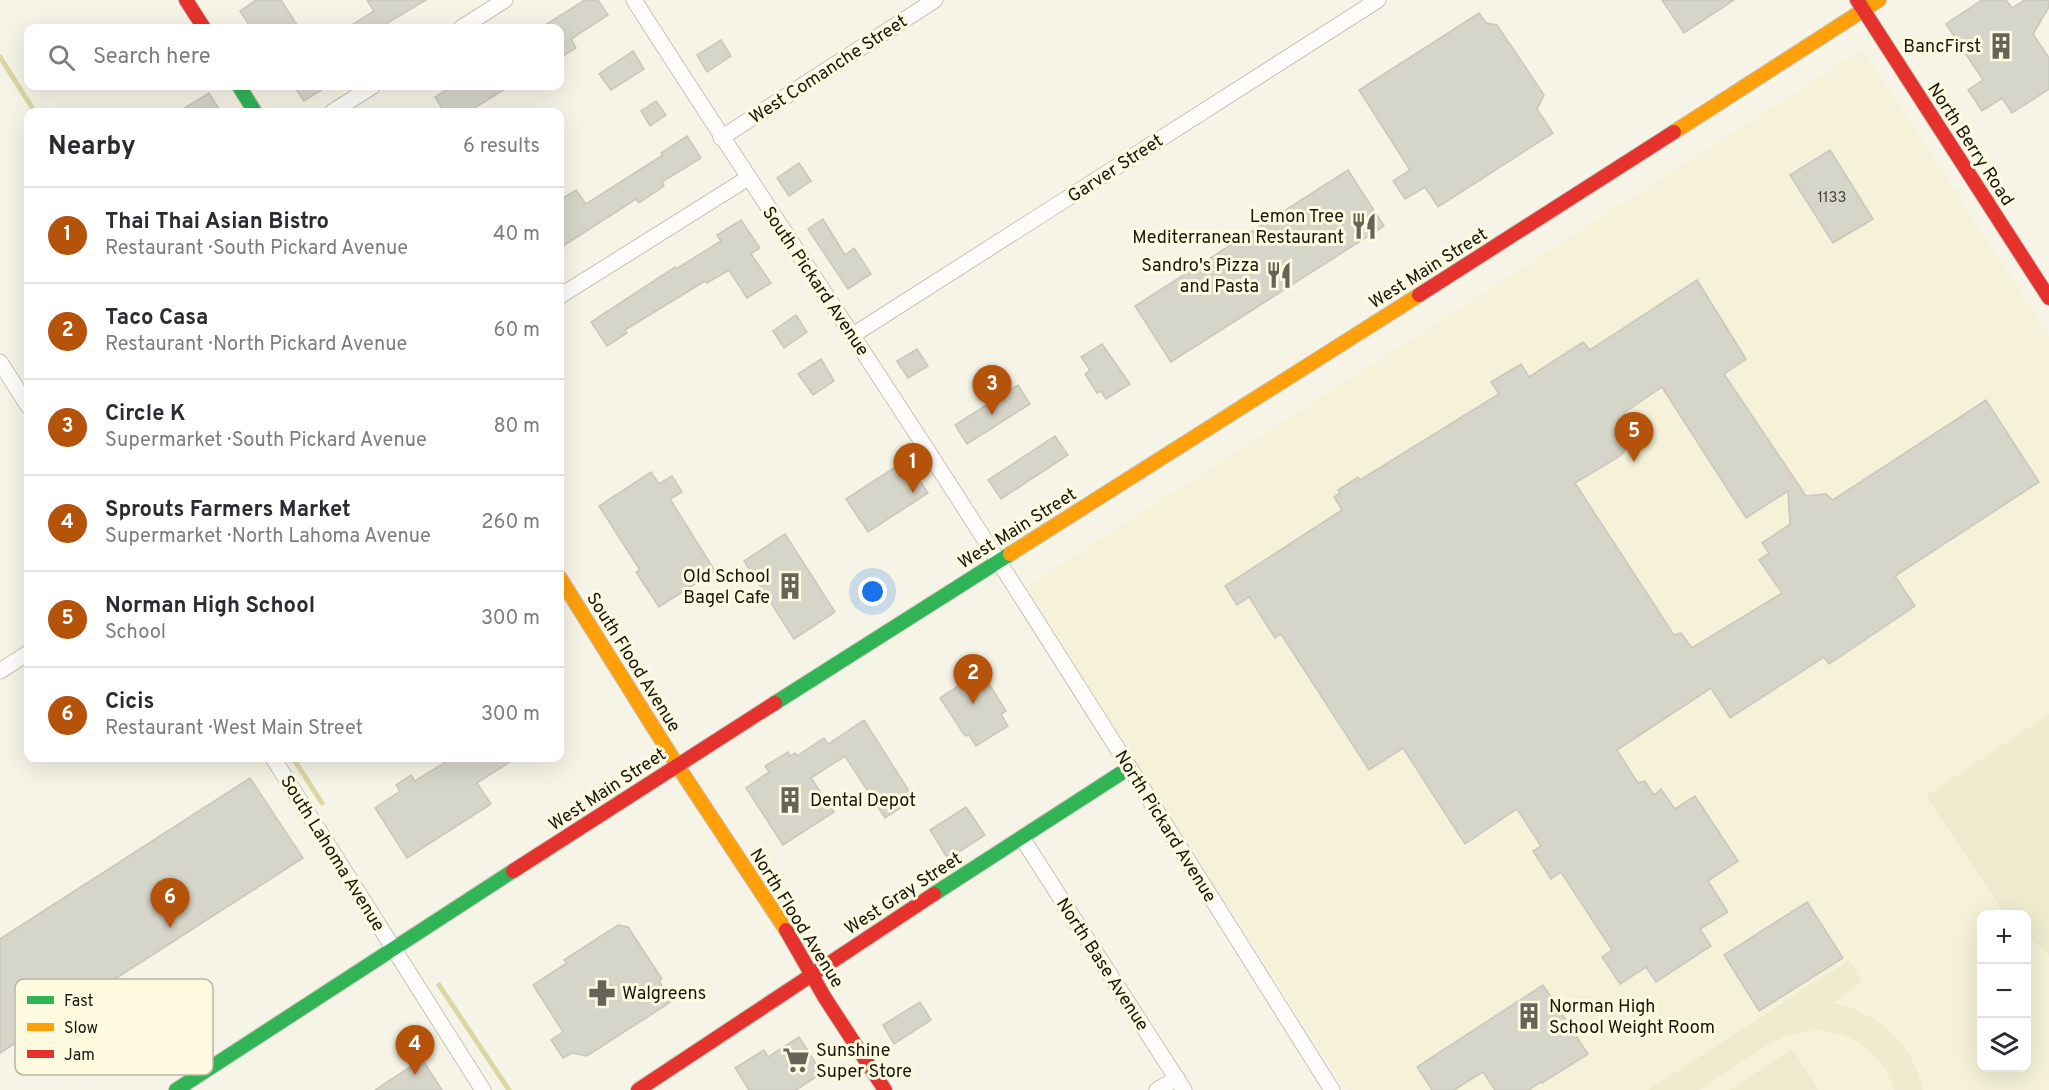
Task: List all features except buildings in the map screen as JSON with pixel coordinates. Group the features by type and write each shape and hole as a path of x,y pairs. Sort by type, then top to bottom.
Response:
{"main road":[{"path":"186,0 201,24"},
{"name":"West Main Street","path":"213,1066 677,765 1533,223 1860,5 1879,0"},
{"name":"North Berry Road","path":"1860,5 2049,298"},
{"path":"241,90 253,108"},
{"name":"South Flood Avenue","path":"564,584 677,765"},
{"name":"North Flood Avenue","path":"677,765 766,898 825,998 885,1090"},
{"name":"West Gray Street","path":"638,1090 1129,768"},
{"name":"West Main Street","path":"176,1090 199,1075"}],"street":[{"path":"467,24 505,0"},
{"name":"South Pickard Avenue","path":"634,0 721,138 853,335 998,562"},
{"name":"West Comanche Street","path":"721,138 935,0"},
{"name":"Garver Street","path":"853,335 1378,0"},
{"path":"338,108 367,90"},
{"path":"564,293 748,178"},
{"path":"0,362 24,400"},
{"name":"North Pickard Avenue","path":"998,562 1332,1090"},
{"path":"0,671 24,655"},
{"name":"South Lahoma Avenue","path":"276,762 483,1090"},
{"name":"North Base Avenue","path":"1022,838 1180,1084"},
{"path":"1157,1090 1180,1084"}],"shaded area":[{"path":"1863,49 2049,336 2049,1090 1346,1090 1023,589"},
{"path":"2049,714 2049,956 2031,939 2031,910 2002,910 1926,796"},
{"path":"1849,960 1862,982 1832,1003 1864,1014 1891,1033 1911,1059 1923,1090 1894,1090 1884,1068 1869,1050 1836,1033 1818,1030 1801,1032 1769,1045 1699,1090 1648,1090"},
{"path":"1792,1049 1819,1090 1729,1090"}],"waterway":[{"path":"0,57 32,108"},
{"path":"296,762 322,803"},
{"path":"439,985 509,1090"}],"traffic: fast":[{"path":"241,90 253,108"},
{"path":"775,703 1010,554"},
{"path":"934,894 1129,768"},
{"path":"213,1066 513,871"},
{"path":"176,1090 199,1075"}],"traffic: slow":[{"path":"1674,132 1879,0"},
{"path":"1010,554 1419,295"},
{"path":"564,584 677,765 786,930"}],"traffic: jam":[{"path":"186,0 201,24"},
{"path":"1857,0 2049,298"},
{"path":"1419,295 1674,132"},
{"path":"513,871 775,703"},
{"path":"638,1090 934,894"},
{"path":"786,930 825,998 885,1090"}],"place":[{"name":"BancFirst","path":"2001,46"},
{"name":"Lemon Tree Mediterranean Restaurant","path":"1364,226"},
{"name":"Sandro's Pizza and Pasta","path":"1279,275"},
{"name":"Circle K","path":"992,415"},
{"name":"Norman High School","path":"1634,462"},
{"name":"Thai Thai Asian Bistro","path":"913,493"},
{"name":"Old School Bagel Cafe","path":"790,586"},
{"name":"Taco Casa","path":"973,704"},
{"name":"Dental Depot","path":"790,800"},
{"name":"Cicis","path":"170,928"},
{"name":"Walgreens","path":"602,993"},
{"name":"Norman High School Weight Room","path":"1529,1016"},
{"name":"Sunshine Super Store","path":"796,1060"},
{"name":"Sprouts Farmers Market","path":"415,1075"}]}
